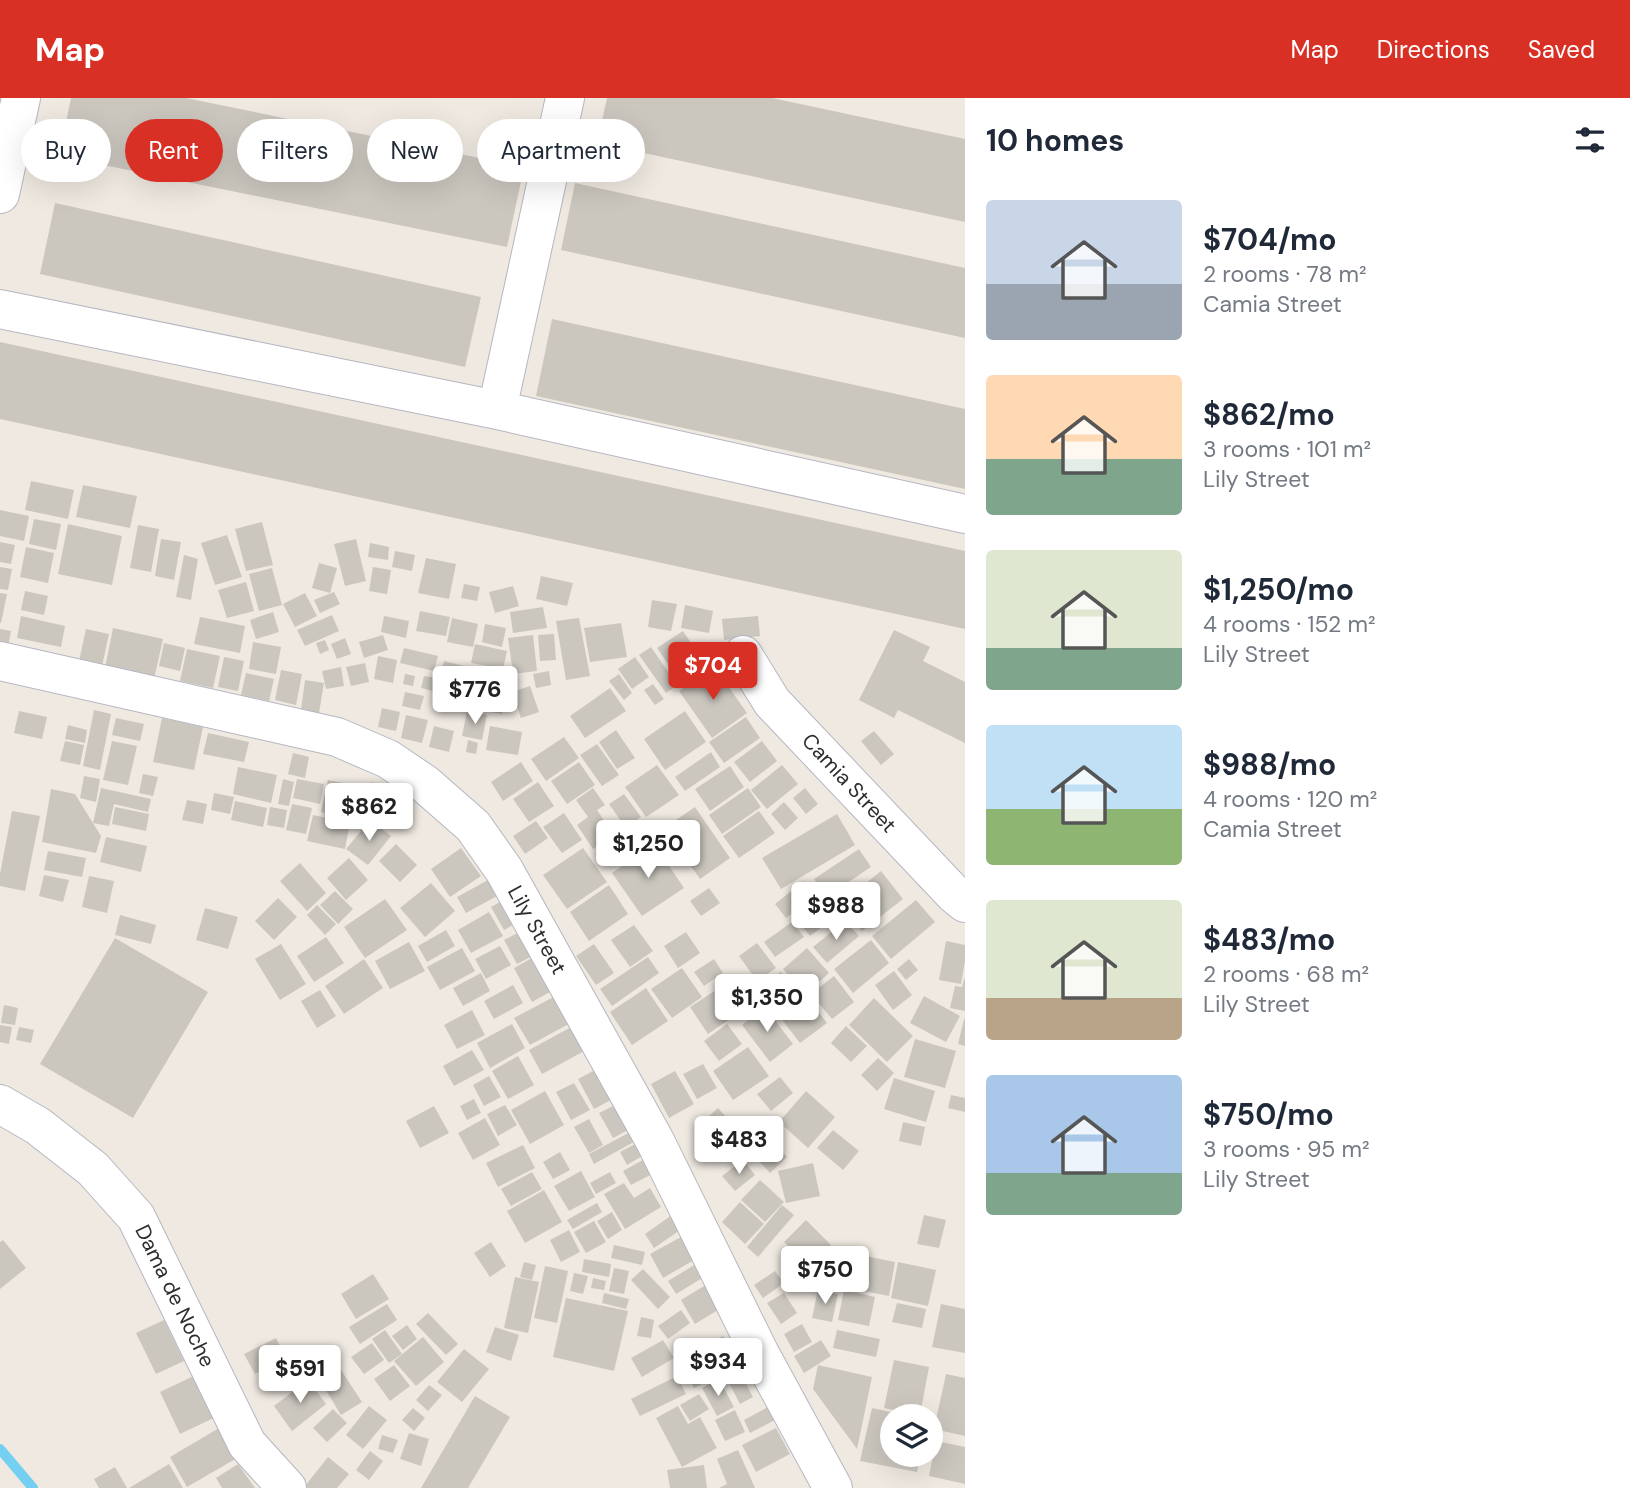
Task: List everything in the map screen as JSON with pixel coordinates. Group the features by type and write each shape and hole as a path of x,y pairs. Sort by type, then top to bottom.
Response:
{"street":[{"path":"0,194 21,98"},
{"path":"497,410 565,98"},
{"path":"0,309 497,410 965,514"},
{"name":"Camia Street","path":"743,655 772,702 965,903"},
{"name":"Lily Street","path":"0,661 337,737 388,759 425,784 473,826 504,870 654,1141 759,1352 833,1488"},
{"name":"Dama de Noche","path":"0,1104 38,1126 93,1169 136,1217 247,1444 287,1488"}],"building":[{"path":"71,98 186,98 289,119 237,119 237,182 353,182 353,132 367,135 367,182 463,182 463,155 477,157 477,182 521,182 507,247 187,182 223,182 223,119 125,119 125,169 111,167 111,119 67,119"},
{"path":"607,98 772,98 965,139 965,222 645,153 645,119 602,119"},
{"path":"575,183 965,268 965,338 561,250"},
{"path":"55,203 481,297 465,367 40,274"},
{"path":"552,319 965,409 965,489 536,396"},
{"path":"0,342 965,551 965,629 0,419"},
{"path":"31,481 74,490 68,519 25,510"},
{"path":"83,485 137,496 130,528 76,517"},
{"path":"0,510 29,516 24,541 0,536"},
{"path":"34,519 61,524 56,550 29,544"},
{"path":"262,522 273,565 246,571 235,529"},
{"path":"68,524 122,536 112,585 58,574"},
{"path":"138,525 159,529 151,572 130,568"},
{"path":"227,535 242,577 215,585 201,543"},
{"path":"161,539 181,542 174,580 155,576"},
{"path":"356,539 366,581 345,586 334,544"},
{"path":"0,542 15,545 11,564 0,562"},
{"path":"370,543 389,547 388,560 368,557"},
{"path":"26,547 54,553 48,583 20,577"},
{"path":"395,551 415,555 412,571 392,567"},
{"path":"184,555 198,559 191,600 176,597"},
{"path":"426,558 456,564 449,599 418,593"},
{"path":"319,563 337,568 330,593 312,588"},
{"path":"0,567 12,569 8,590 0,589"},
{"path":"373,567 391,570 387,594 369,591"},
{"path":"272,568 282,605 259,611 249,574"},
{"path":"541,576 573,583 567,606 536,599"},
{"path":"246,582 254,611 227,618 218,590"},
{"path":"464,584 480,587 477,601 461,598"},
{"path":"513,586 519,606 495,613 489,592"},
{"path":"25,591 48,596 44,615 21,610"},
{"path":"334,592 340,604 320,613 314,600"},
{"path":"0,593 7,594 1,623 0,623"},
{"path":"305,593 317,616 295,627 283,604"},
{"path":"652,600 677,604 671,631 648,627"},
{"path":"685,605 713,611 709,633 681,628"},
{"path":"543,607 547,628 513,633 510,612"},
{"path":"420,611 450,617 446,636 416,631"},
{"path":"273,612 279,632 256,639 250,620"},
{"path":"332,615 339,631 305,646 297,630"},
{"path":"21,616 65,626 61,647 17,638"},
{"path":"384,616 409,621 406,638 381,632"},
{"path":"758,616 760,636 724,640 722,619"},
{"path":"200,617 245,626 240,653 194,644"},
{"path":"452,618 478,624 473,647 447,642"},
{"path":"579,618 590,676 566,680 556,621"},
{"path":"621,623 627,657 590,662 584,628"},
{"path":"485,624 506,628 502,647 482,642"},
{"path":"113,628 163,639 154,679 105,668"},
{"path":"0,629 11,631 8,647 0,646"},
{"path":"86,629 109,634 102,666 79,661"},
{"path":"894,630 930,647 923,661 965,682 965,743 898,710 894,718 859,700"},
{"path":"683,631 707,667 682,684 657,648"},
{"path":"554,634 556,660 540,661 538,635"},
{"path":"383,635 388,650 364,658 359,642"},
{"path":"533,635 537,671 513,674 508,638"},
{"path":"345,638 351,654 337,659 331,644"},
{"path":"325,640 329,650 320,654 316,643"},
{"path":"253,642 281,647 276,674 249,669"},
{"path":"164,643 185,648 180,671 159,666"},
{"path":"475,644 507,651 503,669 471,663"},
{"path":"651,647 677,685 666,693 639,655"},
{"path":"404,648 438,656 434,671 400,663"},
{"path":"187,649 220,656 213,688 180,681"},
{"path":"378,656 397,660 393,683 374,679"},
{"path":"224,657 244,661 238,691 218,687"},
{"path":"635,657 649,677 632,689 618,669"},
{"path":"444,661 468,667 460,703 436,697"},
{"path":"365,663 369,682 351,686 346,667"},
{"path":"714,666 747,713 712,738 679,691"},
{"path":"341,667 344,686 326,689 322,671"},
{"path":"281,670 302,674 296,705 275,700"},
{"path":"474,671 492,675 484,710 466,706"},
{"path":"549,671 551,685 536,688 533,674"},
{"path":"246,673 274,679 269,701 241,695"},
{"path":"405,674 415,676 413,686 403,684"},
{"path":"619,674 632,693 624,700 609,681"},
{"path":"424,676 436,678 433,691 421,688"},
{"path":"305,680 324,683 319,713 301,710"},
{"path":"653,684 664,699 655,705 644,690"},
{"path":"530,686 539,712 521,718 512,692"},
{"path":"610,688 626,711 585,738 570,716"},
{"path":"495,690 506,693 502,714 491,712"},
{"path":"405,692 424,696 420,710 402,706"},
{"path":"382,708 400,712 396,731 378,727"},
{"path":"94,710 111,714 100,770 83,766"},
{"path":"19,711 47,717 42,739 14,733"},
{"path":"467,711 487,715 482,740 462,736"},
{"path":"685,711 706,742 665,770 644,739"},
{"path":"406,715 428,720 422,743 401,738"},
{"path":"746,717 760,738 724,763 709,742"},
{"path":"116,718 144,724 140,741 112,735"},
{"path":"162,718 203,727 194,770 153,762"},
{"path":"68,725 87,730 85,743 65,739"},
{"path":"434,726 454,731 449,752 429,747"},
{"path":"490,726 522,732 518,755 486,750"},
{"path":"616,730 635,758 617,769 599,742"},
{"path":"874,731 894,754 881,765 861,741"},
{"path":"208,733 249,742 244,762 203,754"},
{"path":"564,737 579,758 546,781 531,759"},
{"path":"468,740 478,743 476,754 466,752"},
{"path":"65,741 84,745 80,765 60,761"},
{"path":"112,741 137,746 128,785 103,780"},
{"path":"762,741 777,761 750,782 734,762"},
{"path":"597,744 619,775 602,786 580,755"},
{"path":"711,752 720,767 685,791 675,777"},
{"path":"293,753 309,757 305,778 288,774"},
{"path":"521,762 533,781 503,801 491,782"},
{"path":"579,762 595,785 567,804 551,781"},
{"path":"657,765 679,795 646,817 625,787"},
{"path":"782,765 798,784 767,809 751,790"},
{"path":"730,766 744,787 710,811 695,789"},
{"path":"238,767 277,775 271,803 233,794"},
{"path":"143,774 158,777 153,796 139,793"},
{"path":"84,776 100,779 96,802 80,798"},
{"path":"283,779 294,782 289,806 278,804"},
{"path":"297,779 324,784 320,804 293,798"},
{"path":"328,780 356,786 349,818 321,812"},
{"path":"373,782 400,806 383,825 355,801"},
{"path":"538,782 554,806 529,822 513,799"},
{"path":"101,788 151,799 148,812 114,804 109,826 93,823"},
{"path":"593,788 605,805 597,810 614,835 593,849 577,825 588,817 576,800"},
{"path":"748,788 761,807 722,834 709,815"},
{"path":"805,788 818,804 806,814 793,798"},
{"path":"51,789 75,794 101,836 96,853 42,842"},
{"path":"214,793 234,797 230,814 211,810"},
{"path":"624,794 641,817 626,828 609,804"},
{"path":"187,800 207,804 203,824 182,820"},
{"path":"235,801 267,808 263,827 231,820"},
{"path":"784,802 798,818 785,830 771,814"},
{"path":"292,804 312,808 306,834 286,830"},
{"path":"115,807 149,814 146,831 112,824"},
{"path":"270,807 287,810 284,828 267,825"},
{"path":"695,807 730,858 700,879 664,828"},
{"path":"12,811 40,816 25,891 0,886"},
{"path":"759,811 775,833 739,858 723,836"},
{"path":"564,813 582,840 562,853 543,827"},
{"path":"837,814 855,845 781,889 762,858"},
{"path":"313,815 350,823 345,849 307,841"},
{"path":"370,820 391,836 368,865 346,849"},
{"path":"536,821 548,838 525,854 513,836"},
{"path":"106,837 147,846 141,872 100,862"},
{"path":"396,844 417,865 400,882 379,861"},
{"path":"654,844 684,888 642,916 612,873"},
{"path":"461,848 481,876 450,897 431,869"},
{"path":"583,848 607,882 567,909 543,875"},
{"path":"859,849 871,867 826,897 814,879"},
{"path":"48,851 86,858 82,877 44,870"},
{"path":"349,858 368,880 346,900 327,878"},
{"path":"300,863 326,893 307,911 280,881"},
{"path":"881,871 903,899 862,931 840,904"},
{"path":"44,875 69,880 63,902 39,896"},
{"path":"89,876 114,881 107,913 82,907"},
{"path":"488,880 497,896 466,913 457,897"},
{"path":"804,881 815,895 786,918 775,904"},
{"path":"431,883 455,911 425,937 400,908"},
{"path":"609,885 628,914 589,941 570,912"},
{"path":"709,888 720,903 701,916 690,901"},
{"path":"335,891 353,909 338,924 320,905"},
{"path":"509,897 522,920 504,930 491,907"},
{"path":"278,898 297,917 274,940 255,921"},
{"path":"823,898 837,916 810,936 796,918"},
{"path":"385,899 407,930 365,958 344,927"},
{"path":"916,900 935,922 891,959 872,936"},
{"path":"317,905 336,924 325,935 307,915"},
{"path":"205,908 238,917 228,949 196,940"},
{"path":"489,912 503,936 471,953 458,930"},
{"path":"120,915 156,925 151,944 115,935"},
{"path":"845,921 859,936 827,963 813,947"},
{"path":"792,922 804,937 775,957 764,942"},
{"path":"634,925 653,951 630,967 611,940"},
{"path":"529,927 542,951 517,964 504,940"},
{"path":"446,930 455,946 427,962 418,946"},
{"path":"686,932 700,953 678,968 664,946"},
{"path":"326,937 344,963 314,982 297,956"},
{"path":"115,938 208,992 133,1118 40,1064"},
{"path":"871,940 889,963 853,993 834,969"},
{"path":"946,941 965,945 961,984 939,980"},
{"path":"409,942 425,971 390,989 375,961"},
{"path":"757,943 776,968 757,981 739,956"},
{"path":"281,944 306,984 280,1000 255,959"},
{"path":"594,944 614,973 596,985 576,956"},
{"path":"500,946 511,965 486,979 475,959"},
{"path":"462,948 475,971 440,990 427,967"},
{"path":"807,948 829,973 805,994 783,969"},
{"path":"539,954 557,988 532,1002 514,968"},
{"path":"648,957 659,973 612,1006 600,989"},
{"path":"364,959 383,988 344,1014 325,986"},
{"path":"714,959 723,973 704,986 694,972"},
{"path":"909,959 918,970 906,980 897,969"},
{"path":"682,968 702,997 672,1018 651,989"},
{"path":"894,971 912,995 893,1010 875,985"},
{"path":"781,972 798,996 772,1013 756,990"},
{"path":"481,973 490,991 463,1006 453,988"},
{"path":"834,976 854,1002 832,1019 811,994"},
{"path":"964,979 965,1011 950,1008 955,986 962,987"},
{"path":"513,985 523,1003 494,1019 484,1001"},
{"path":"646,988 668,1021 632,1045 610,1012"},
{"path":"320,990 336,1016 317,1028 301,1001"},
{"path":"716,990 734,1016 708,1034 690,1007"},
{"path":"561,993 576,1020 530,1045 514,1018"},
{"path":"924,996 960,1016 946,1042 910,1023"},
{"path":"807,997 827,1023 800,1043 780,1017"},
{"path":"874,998 913,1036 887,1062 849,1025"},
{"path":"4,1005 18,1008 15,1025 1,1023"},
{"path":"765,1007 793,1044 770,1062 742,1025"},
{"path":"472,1010 485,1035 457,1049 444,1025"},
{"path":"965,1019 965,1046 958,1044"},
{"path":"512,1024 525,1048 490,1068 477,1043"},
{"path":"727,1024 742,1044 719,1061 704,1041"},
{"path":"0,1025 12,1027 9,1044 0,1042"},
{"path":"573,1026 586,1050 542,1074 529,1050"},
{"path":"846,1026 867,1046 851,1062 831,1043"},
{"path":"19,1027 34,1030 31,1043 16,1040"},
{"path":"915,1039 956,1051 945,1088 904,1077"},
{"path":"748,1047 769,1076 733,1100 713,1071"},
{"path":"472,1050 484,1070 454,1086 443,1066"},
{"path":"518,1056 534,1085 508,1099 492,1071"},
{"path":"878,1058 894,1073 877,1091 861,1075"},
{"path":"703,1064 717,1088 697,1099 683,1074"},
{"path":"595,1070 611,1100 594,1109 578,1079"},
{"path":"675,1071 694,1104 669,1118 651,1084"},
{"path":"489,1076 501,1097 484,1106 473,1085"},
{"path":"780,1077 793,1093 771,1111 757,1094"},
{"path":"894,1078 935,1091 926,1122 884,1109"},
{"path":"574,1083 590,1110 571,1120 556,1092"},
{"path":"545,1091 564,1125 530,1144 511,1110"},
{"path":"806,1091 835,1117 808,1148 779,1122"},
{"path":"951,1095 965,1098 965,1112 948,1108"},
{"path":"474,1099 481,1113 467,1120 460,1106"},
{"path":"617,1104 630,1129 613,1138 599,1113"},
{"path":"505,1105 517,1125 498,1136 487,1114"},
{"path":"434,1106 449,1133 420,1148 406,1121"},
{"path":"718,1108 736,1128 725,1138 707,1118"},
{"path":"485,1118 500,1145 473,1160 458,1133"},
{"path":"589,1119 603,1145 589,1153 574,1127"},
{"path":"903,1122 925,1127 921,1146 899,1141"},
{"path":"636,1129 641,1138 594,1164 589,1154"},
{"path":"833,1130 859,1151 843,1170 817,1148"},
{"path":"767,1135 787,1157 770,1173 750,1151"},
{"path":"637,1143 644,1155 627,1165 620,1152"},
{"path":"523,1145 535,1168 498,1187 486,1163"},
{"path":"560,1152 570,1170 553,1179 543,1162"},
{"path":"650,1156 658,1171 631,1185 623,1171"},
{"path":"743,1160 755,1175 735,1191 722,1176"},
{"path":"813,1163 820,1196 786,1203 778,1171"},
{"path":"581,1171 595,1197 569,1211 554,1186"},
{"path":"532,1172 542,1189 511,1206 501,1189"},
{"path":"610,1172 616,1183 596,1194 590,1183"},
{"path":"760,1180 784,1202 765,1222 741,1200"},
{"path":"624,1183 634,1198 650,1188 661,1207 625,1229 604,1194"},
{"path":"544,1190 562,1222 525,1243 507,1211"},
{"path":"740,1202 764,1224 745,1244 722,1222"},
{"path":"597,1203 602,1212 573,1229 567,1220"},
{"path":"782,1205 794,1215 758,1257 747,1247"},
{"path":"679,1210 689,1224 654,1248 645,1234"},
{"path":"612,1212 622,1230 608,1239 597,1221"},
{"path":"924,1215 946,1220 939,1248 917,1244"},
{"path":"806,1220 831,1245 808,1267 784,1242"},
{"path":"594,1221 606,1242 586,1253 574,1232"},
{"path":"569,1230 580,1252 561,1262 550,1240"},
{"path":"681,1237 694,1260 663,1278 650,1254"},
{"path":"3,1240 26,1268 0,1289 0,1242"},
{"path":"491,1242 506,1266 490,1277 474,1253"},
{"path":"614,1245 645,1252 642,1265 611,1258"},
{"path":"841,1251 895,1262 889,1296 834,1285"},
{"path":"584,1259 611,1264 609,1277 582,1272"},
{"path":"524,1262 536,1265 532,1280 520,1277"},
{"path":"898,1262 936,1270 928,1306 891,1298"},
{"path":"696,1264 704,1277 676,1294 668,1281"},
{"path":"545,1266 568,1271 557,1323 534,1318"},
{"path":"614,1268 629,1271 624,1294 609,1291"},
{"path":"643,1269 670,1297 658,1309 631,1280"},
{"path":"775,1271 784,1283 763,1298 754,1285"},
{"path":"574,1273 588,1276 583,1294 570,1291"},
{"path":"373,1274 389,1299 356,1319 341,1294"},
{"path":"515,1277 539,1282 528,1333 504,1328"},
{"path":"593,1278 606,1281 604,1290 591,1288"},
{"path":"709,1283 723,1307 695,1324 681,1300"},
{"path":"818,1290 838,1294 832,1322 812,1318"},
{"path":"844,1290 875,1297 869,1326 838,1320"},
{"path":"604,1293 629,1299 626,1309 602,1303"},
{"path":"784,1293 797,1313 781,1324 767,1303"},
{"path":"566,1298 628,1311 614,1371 553,1357"},
{"path":"897,1303 926,1309 922,1328 892,1322"},
{"path":"387,1304 397,1320 360,1344 349,1327"},
{"path":"941,1304 965,1309 965,1353 932,1347"},
{"path":"681,1310 690,1323 668,1339 658,1326"},
{"path":"428,1313 458,1344 446,1355 416,1324"},
{"path":"641,1317 654,1320 651,1338 637,1336"},
{"path":"164,1320 184,1361 156,1374 136,1333"},
{"path":"802,1324 812,1342 794,1352 784,1334"},
{"path":"407,1325 417,1339 403,1350 392,1336"},
{"path":"495,1327 519,1335 511,1361 486,1352"},
{"path":"385,1330 402,1354 389,1363 372,1339"},
{"path":"837,1330 880,1339 876,1357 833,1348"},
{"path":"723,1336 739,1365 717,1376 702,1347"},
{"path":"423,1337 444,1362 416,1386 394,1361"},
{"path":"276,1338 286,1358 255,1374 244,1354"},
{"path":"663,1340 674,1358 642,1377 631,1358"},
{"path":"821,1340 831,1356 804,1373 794,1356"},
{"path":"372,1343 384,1360 364,1374 351,1357"},
{"path":"464,1349 489,1369 462,1402 437,1382"},
{"path":"694,1358 706,1382 694,1388 681,1364"},
{"path":"894,1360 929,1367 922,1404 885,1404"},
{"path":"394,1365 410,1386 390,1401 374,1379"},
{"path":"818,1365 872,1377 857,1449 813,1389"},
{"path":"339,1367 362,1402 341,1415 319,1379"},
{"path":"740,1372 753,1397 740,1404 727,1379"},
{"path":"200,1373 220,1415 180,1434 160,1392"},
{"path":"946,1374 965,1378 965,1436 943,1431 943,1404 939,1404"},
{"path":"677,1376 686,1394 640,1416 631,1399"},
{"path":"719,1379 734,1407 717,1416 702,1388"},
{"path":"308,1380 326,1404 292,1431 274,1406"},
{"path":"429,1385 442,1395 428,1411 416,1400"},
{"path":"699,1394 709,1409 690,1421 680,1405"},
{"path":"475,1396 510,1417 468,1488 421,1488"},
{"path":"369,1406 387,1420 363,1449 346,1435"},
{"path":"678,1406 688,1424 700,1417 717,1448 682,1467 656,1418"},
{"path":"768,1407 775,1420 750,1433 744,1420"},
{"path":"413,1408 425,1418 414,1431 402,1420"},
{"path":"872,1408 880,1410 880,1465 860,1461"},
{"path":"333,1409 347,1423 327,1442 313,1428"},
{"path":"735,1410 745,1432 725,1441 715,1420"},
{"path":"219,1428 237,1458 187,1487 170,1457"},
{"path":"776,1428 790,1454 756,1472 742,1445"},
{"path":"409,1433 429,1439 421,1466 400,1459"},
{"path":"382,1435 398,1440 393,1453 378,1449"},
{"path":"943,1442 965,1447 965,1484 929,1476 931,1467 943,1467"},
{"path":"738,1450 755,1488 719,1488 727,1484 717,1459"},
{"path":"370,1451 383,1461 369,1480 356,1470"},
{"path":"328,1457 349,1474 337,1488 305,1486"},
{"path":"169,1464 183,1488 129,1488"},
{"path":"238,1464 255,1488 222,1488 216,1478"},
{"path":"704,1465 707,1488 670,1488 667,1470"},
{"path":"115,1467 127,1488 99,1488 94,1479"},
{"path":"891,1467 918,1467 917,1472"}],"waterway":[{"path":"0,1449 33,1488"}]}
